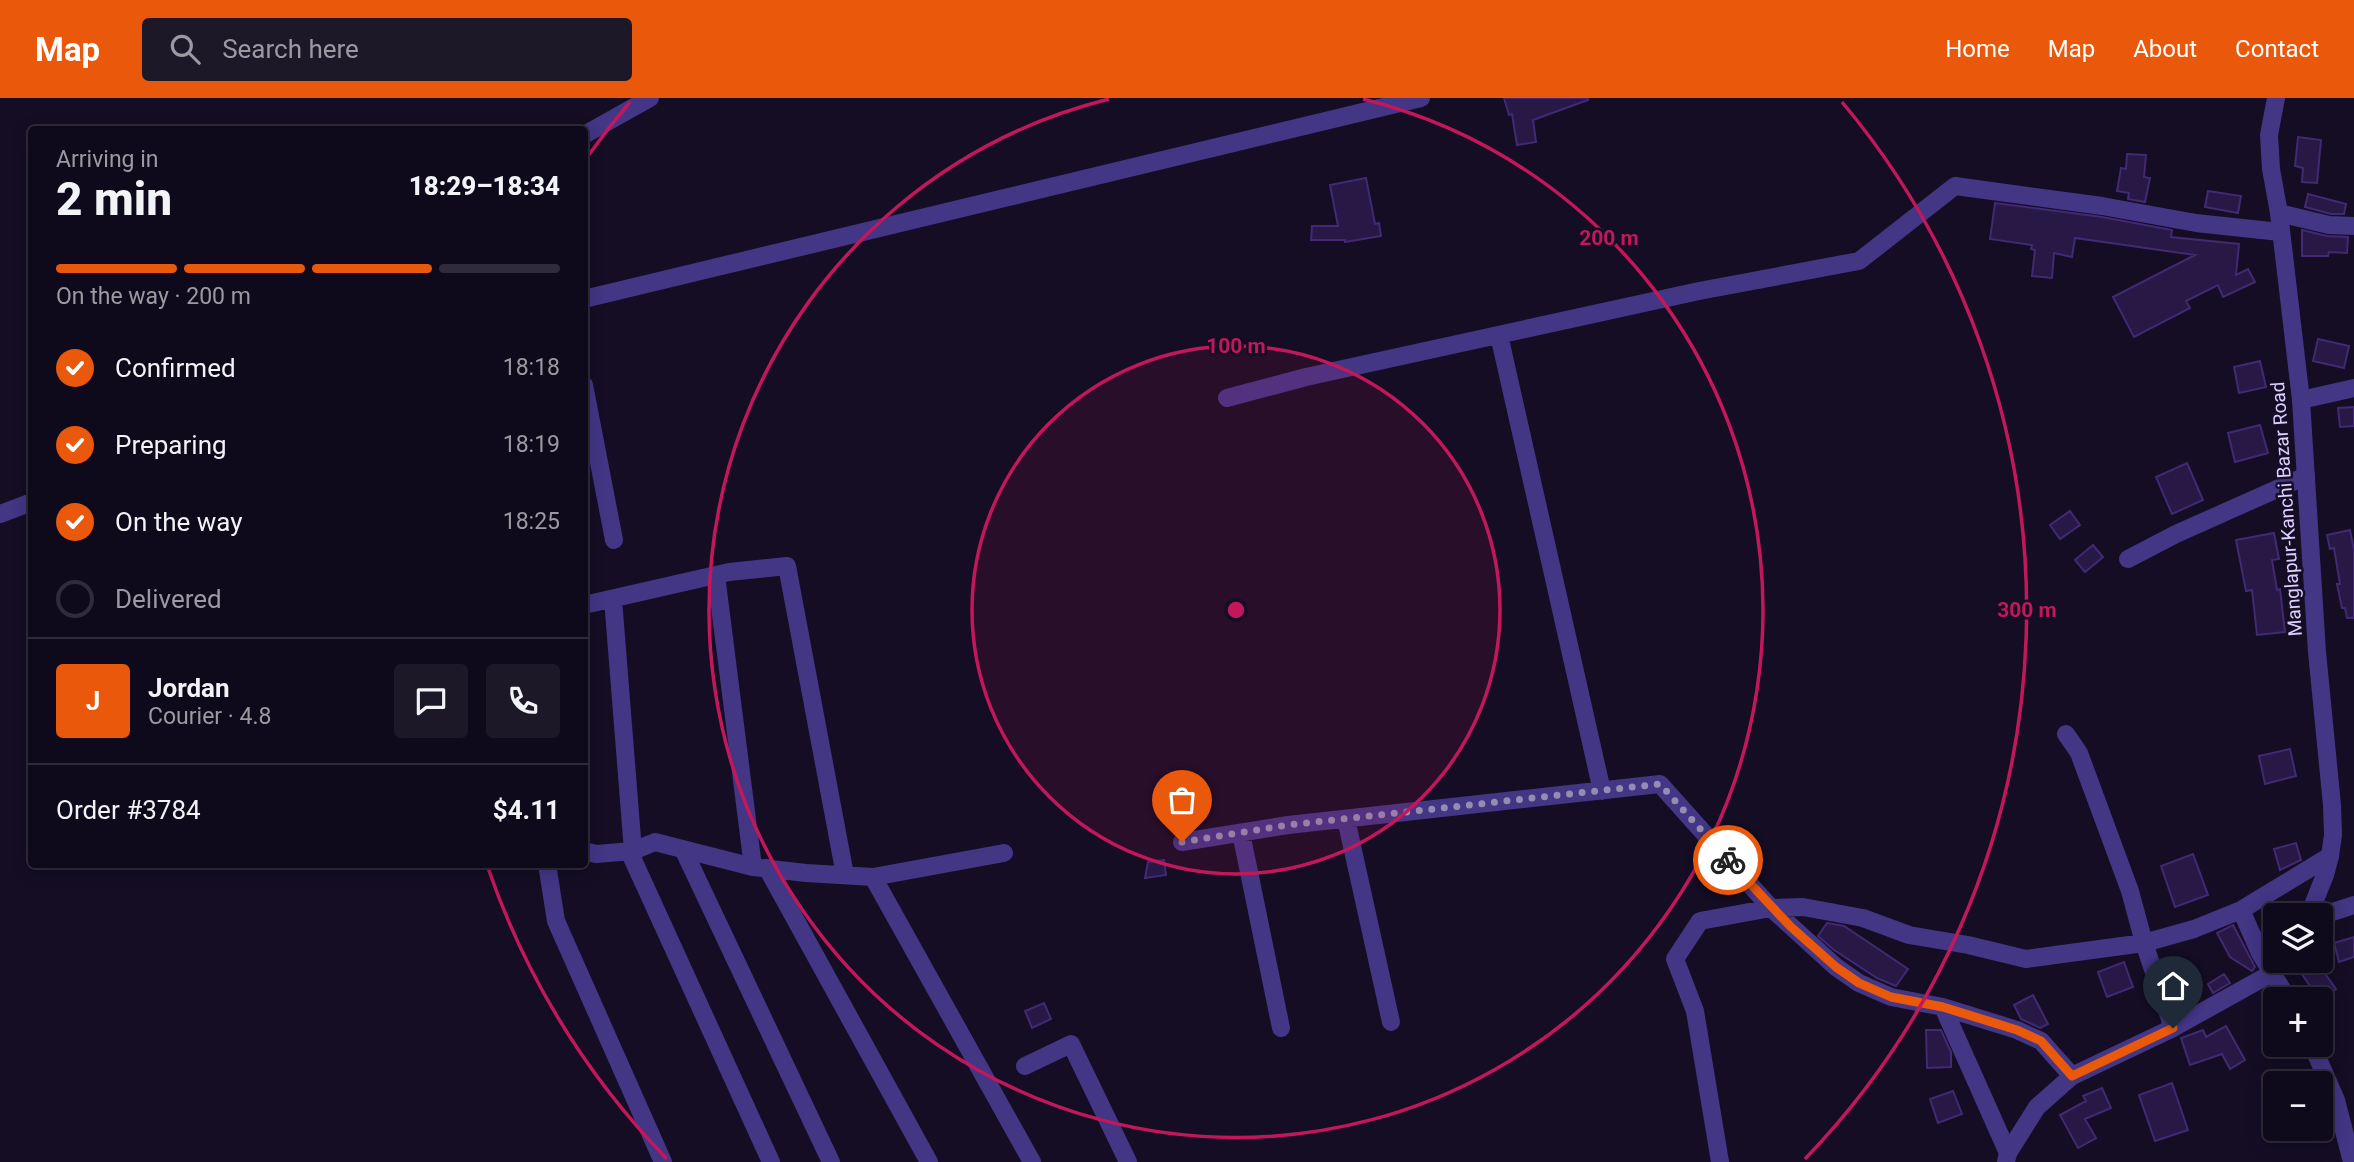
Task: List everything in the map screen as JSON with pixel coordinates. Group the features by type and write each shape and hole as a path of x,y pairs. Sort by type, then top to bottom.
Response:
{"street":[{"path":"588,133 650,98"},
{"path":"588,298 1421,98"},
{"name":"Manglapur-Kanchi Bazar Road","path":"2276,98 2269,135 2271,169 2279,212 2301,400 2317,652 2332,805 2333,835 2330,856 2314,903"},
{"path":"1227,398 1306,377 1499,335 1858,261 1955,186 2102,206 2196,223 2280,232"},
{"path":"2279,212 2329,225 2354,226"},
{"path":"1499,335 1602,791"},
{"path":"2301,400 2354,388"},
{"path":"588,406 614,540"},
{"path":"2129,559 2176,534 2306,476"},
{"path":"0,514 28,504"},
{"path":"588,604 716,575 787,566 845,875"},
{"path":"716,575 760,867 929,1162"},
{"path":"613,600 631,851 771,1162"},
{"path":"2066,734 2079,752 2130,891 2144,943 2173,1028"},
{"path":"1182,842 1346,819 1660,784 1771,908 1836,967 1859,983 1891,997 1943,1007 2017,1030 2041,1041 2072,1076"},
{"path":"1346,819 1391,1022"},
{"path":"1241,833 1281,1028"},
{"path":"588,852 596,854 631,851 655,842 760,867 873,877 1004,853"},
{"path":"683,849 831,1162"},
{"path":"1720,1162 1695,1011 1675,958 1700,921 1771,908 1803,907 1863,918 1909,935 2026,959 2144,943 2194,929 2241,910 2330,856"},
{"path":"548,868 556,921 663,1162"},
{"path":"873,877 1032,1162"},
{"path":"2333,912 2354,905"},
{"path":"2241,910 2263,946"},
{"path":"2007,1157 2037,1107 2072,1076 2173,1028 2266,973"},
{"path":"1943,1007 2007,1157"},
{"path":"1025,1066 1071,1044 1128,1162"},
{"path":"2317,1057 2336,1100 2352,1162"}],"building":[{"path":"1504,98 1588,100 1533,120 1536,142 1517,145 1512,114 1509,115"},
{"path":"2298,137 2321,140 2317,183 2302,182 2303,168 2295,166"},
{"path":"2127,154 2146,155 2144,177 2150,178 2145,202 2128,199 2129,193 2117,191 2121,168 2126,169"},
{"path":"1366,178 1375,224 1379,223 1381,236 1345,242 1311,240 1312,226 1338,226 1330,185"},
{"path":"2208,191 2241,196 2238,213 2205,207"},
{"path":"2308,194 2346,204 2344,214 2331,214 2305,207"},
{"path":"1995,203 2102,217 2172,230 2171,237 2239,244 2236,275 2248,269 2255,282 2223,297 2218,285 2186,301 2190,308 2134,337 2113,297 2195,255 2075,238 2072,257 2054,253 2052,278 2032,276 2035,250 2031,249 2032,245 1990,239"},
{"path":"2302,230 2327,236 2348,237 2347,253 2329,252 2328,256 2302,256"},
{"path":"2318,339 2349,346 2344,368 2313,361"},
{"path":"2260,361 2266,387 2239,393 2234,367"},
{"path":"2354,407 2354,426 2340,427 2338,408"},
{"path":"2260,425 2268,453 2235,462 2228,433"},
{"path":"2187,463 2203,500 2172,514 2156,477"},
{"path":"2070,511 2080,525 2060,539 2050,525"},
{"path":"2350,530 2354,550 2354,618 2347,618 2345,608 2342,608 2334,548 2330,549 2327,535"},
{"path":"2274,533 2279,559 2272,560 2277,590 2280,589 2285,632 2257,635 2252,590 2246,591 2236,540"},
{"path":"2093,545 2103,557 2085,572 2075,560"},
{"path":"2290,749 2296,776 2265,784 2259,756"},
{"path":"2296,843 2301,860 2280,870 2274,849"},
{"path":"2193,854 2208,895 2175,907 2161,866"},
{"path":"1164,860 1166,875 1145,878 1148,862"},
{"path":"1827,923 1844,926 1908,969 1896,986 1877,978 1834,950 1818,936"},
{"path":"2233,925 2255,967 2252,971 2230,957 2217,933"},
{"path":"2354,937 2354,957 2339,962 2334,943"},
{"path":"2124,962 2133,987 2107,997 2098,972"},
{"path":"2301,973 2325,973 2336,989 2333,991 2333,987 2311,987"},
{"path":"2224,974 2230,983 2213,993 2208,984"},
{"path":"2033,995 2048,1024 2040,1028 2021,1019 2014,1005"},
{"path":"1044,1003 1051,1019 1032,1028 1025,1011"},
{"path":"2226,1026 2245,1060 2230,1069 2222,1054 2190,1065 2181,1038 2203,1030 2206,1037"},
{"path":"1926,1030 1941,1030 1951,1052 1951,1067 1927,1068"},
{"path":"2172,1083 2188,1130 2155,1141 2139,1095"},
{"path":"2102,1088 2111,1108 2085,1119 2096,1138 2078,1148 2060,1115 2086,1101 2083,1096"},
{"path":"1953,1091 1962,1114 1938,1123 1930,1099"}],"way so far":[{"path":"1182,842 1288,825 1660,784 1728,860"}],"route":[{"path":"1728,860 1790,926 1836,967 1859,983 1891,997 1943,1007 2017,1030 2041,1041 2072,1076 2090,1065 2173,1028"}]}
